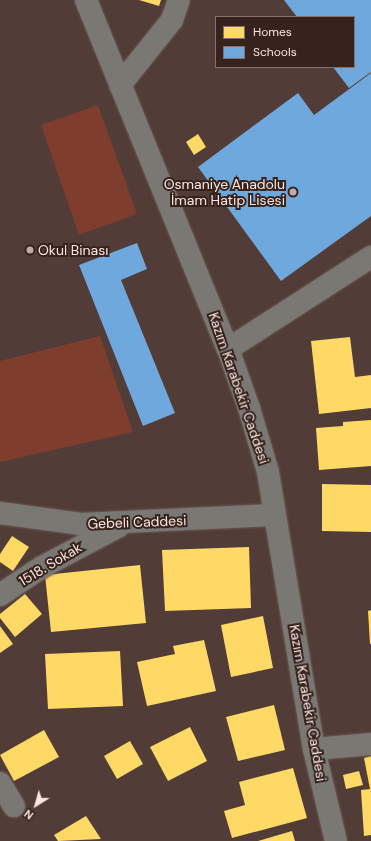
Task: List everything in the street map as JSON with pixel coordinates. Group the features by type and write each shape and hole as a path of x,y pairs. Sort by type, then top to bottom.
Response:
{"street":[{"name":"Kazım Karabekir Caddesi","path":"86,0 228,349 268,472 314,749 336,841"},
{"path":"120,85 172,20 179,0"},
{"path":"228,349 371,257"},
{"name":"Gebeli Caddesi","path":"0,513 81,524 124,524 274,515"},
{"name":"1518. Sokak","path":"0,595 42,567 124,524"},
{"path":"314,749 371,744"},
{"path":"0,783 14,806"}],"shaded area":[{"path":"98,105 137,214 79,235 41,125"},
{"path":"100,336 133,432 0,462 0,361"}],"building: Homes":[{"path":"139,0 161,0 159,6"},
{"path":"198,134 206,147 194,155 186,142"},
{"path":"350,337 355,377 371,375 371,408 319,414 311,341"},
{"path":"371,420 371,466 319,470 316,428 343,426 343,422"},
{"path":"322,484 371,485 371,532 322,531"},
{"path":"12,536 29,547 13,571 0,562 0,554"},
{"path":"249,547 251,608 165,611 162,550"},
{"path":"140,565 146,623 51,632 45,575"},
{"path":"25,594 42,614 15,637 0,618 0,614"},
{"path":"371,610 371,644 370,644 368,611"},
{"path":"263,616 273,668 231,677 221,625"},
{"path":"0,626 13,644 0,653"},
{"path":"204,640 216,691 147,706 137,662 175,654 173,646"},
{"path":"120,651 123,706 48,709 45,654"},
{"path":"274,705 285,750 238,761 226,717"},
{"path":"190,727 207,761 168,781 150,747"},
{"path":"44,730 59,757 14,781 0,755"},
{"path":"130,741 143,764 117,779 104,756"},
{"path":"371,756 371,789 370,789 364,758"},
{"path":"293,768 307,818 232,838 224,811 245,805 239,782"},
{"path":"359,771 363,785 346,789 343,775"},
{"path":"371,789 371,835 364,836 361,790"},
{"path":"86,816 101,839 58,841 54,835"},
{"path":"292,831 295,841 258,841"}],"building: Schools":[{"path":"284,0 371,0 371,72 349,88 334,68 355,68 355,16 296,16"},
{"name":"Osmaniye Anadolu İmam Hatip Lisesi","path":"371,73 371,216 281,281 198,167 298,93 314,115"},
{"name":"Okul Binası","path":"137,243 147,269 121,280 175,413 143,426 79,265"}],"place":[{"name":"Osmaniye Anadolu İmam Hatip Lisesi","path":"293,192"},
{"name":"Okul Binası","path":"30,250"}]}
